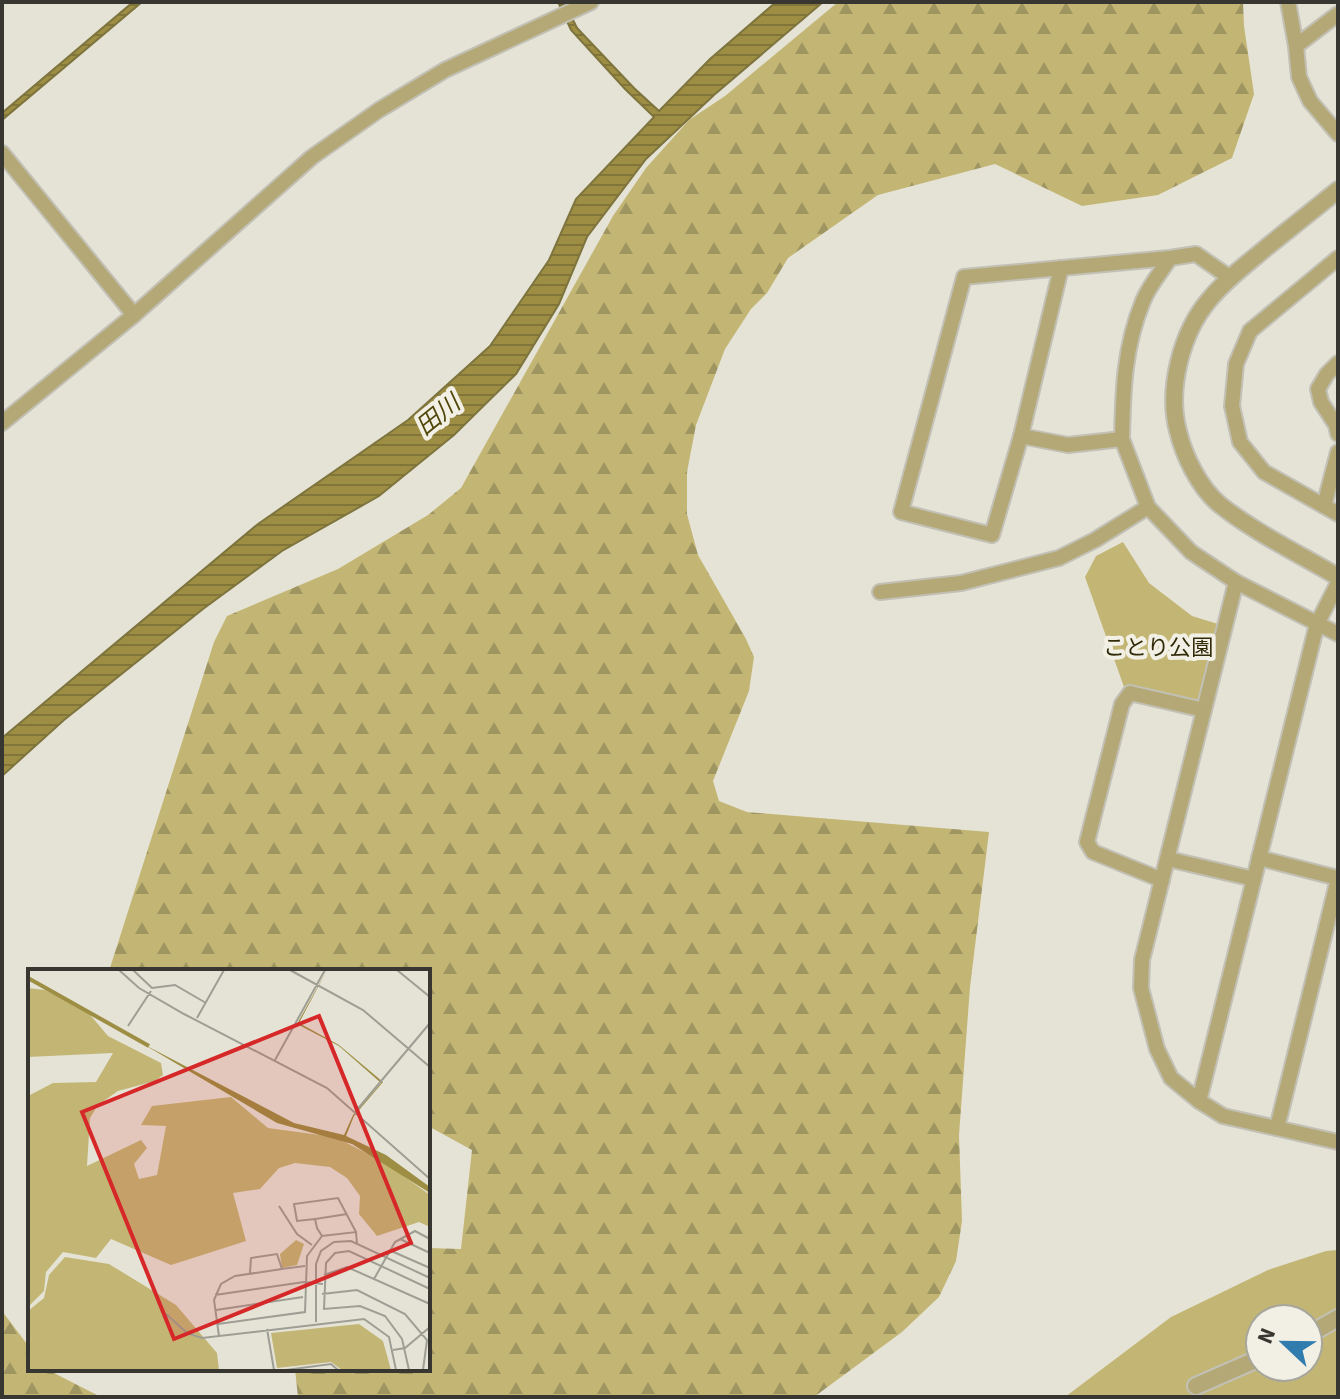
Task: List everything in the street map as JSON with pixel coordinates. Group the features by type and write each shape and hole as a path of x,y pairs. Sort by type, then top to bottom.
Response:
{"street":[{"path":"2,423 134,315 312,157 379,110 445,70 556,9 591,2"},
{"path":"1288,2 1299,77 1310,101 1335,125"},
{"path":"1296,46 1338,14"},
{"path":"2,153 134,315"},
{"path":"1338,190 1229,277 1207,302 1193,325 1177,365 1173,390 1175,422 1181,445 1194,472 1217,503 1338,577"},
{"path":"1061,268 1021,436 992,535 901,512 964,277 1196,254 1229,277"},
{"path":"1170,258 1144,299 1129,344 1123,380 1122,439 1148,507 1191,552 1236,582 1338,634"},
{"path":"1338,258 1250,331 1236,364 1232,406 1240,442 1264,472 1338,514"},
{"path":"1338,363 1318,389 1321,402 1336,425 1338,434"},
{"path":"1021,436 1068,445 1122,439"},
{"path":"1324,506 1338,452"},
{"path":"880,592 961,583 1059,558 1148,507"},
{"path":"1236,582 1142,960 1141,988 1157,1049 1171,1078 1199,1101 1223,1116 1338,1142"},
{"path":"1199,1101 1317,624 1338,583"},
{"path":"1162,880 1093,852 1087,842 1122,704 1130,693 1204,710"},
{"path":"1259,858 1338,878 1277,1128"},
{"path":"1168,859 1254,879"},
{"path":"1196,1386 1244,1365"}],"green space":[{"path":"838,2 1243,2 1254,94 1232,158 1158,195 1082,206 995,164 878,195 788,258 767,293 751,309 725,349 696,425 687,472 687,514 698,555 754,657 749,691 713,781 719,801 747,812 989,832 970,987 959,1135 962,1221 956,1261 939,1297 902,1332 814,1397 298,1397 295,1371 430,1371 430,1248 461,1249 472,1150 430,1127 430,969 110,969 214,642 227,616 338,569 428,515 461,488 613,216 646,168 689,120 725,96"},
{"name":"ことり公園","path":"1123,542 1149,583 1192,616 1218,624 1200,705 1124,687 1085,577 1096,556"},
{"path":"1338,1250 1338,1397 1065,1397 1171,1317 1268,1270"},
{"path":"2,1311 28,1345 28,1371 50,1371 101,1397 2,1397"}],"water":[{"path":"133,2 142,2 2,120 2,113"},
{"name":"田川","path":"558,2 564,2 577,28 659,111 710,59 776,2 823,2 714,95 646,159 587,237 559,304 516,374 454,435 379,496 282,551 203,609 64,720 2,776 2,738 258,524 408,420 490,346 549,260 576,199 654,117 571,30"}]}
